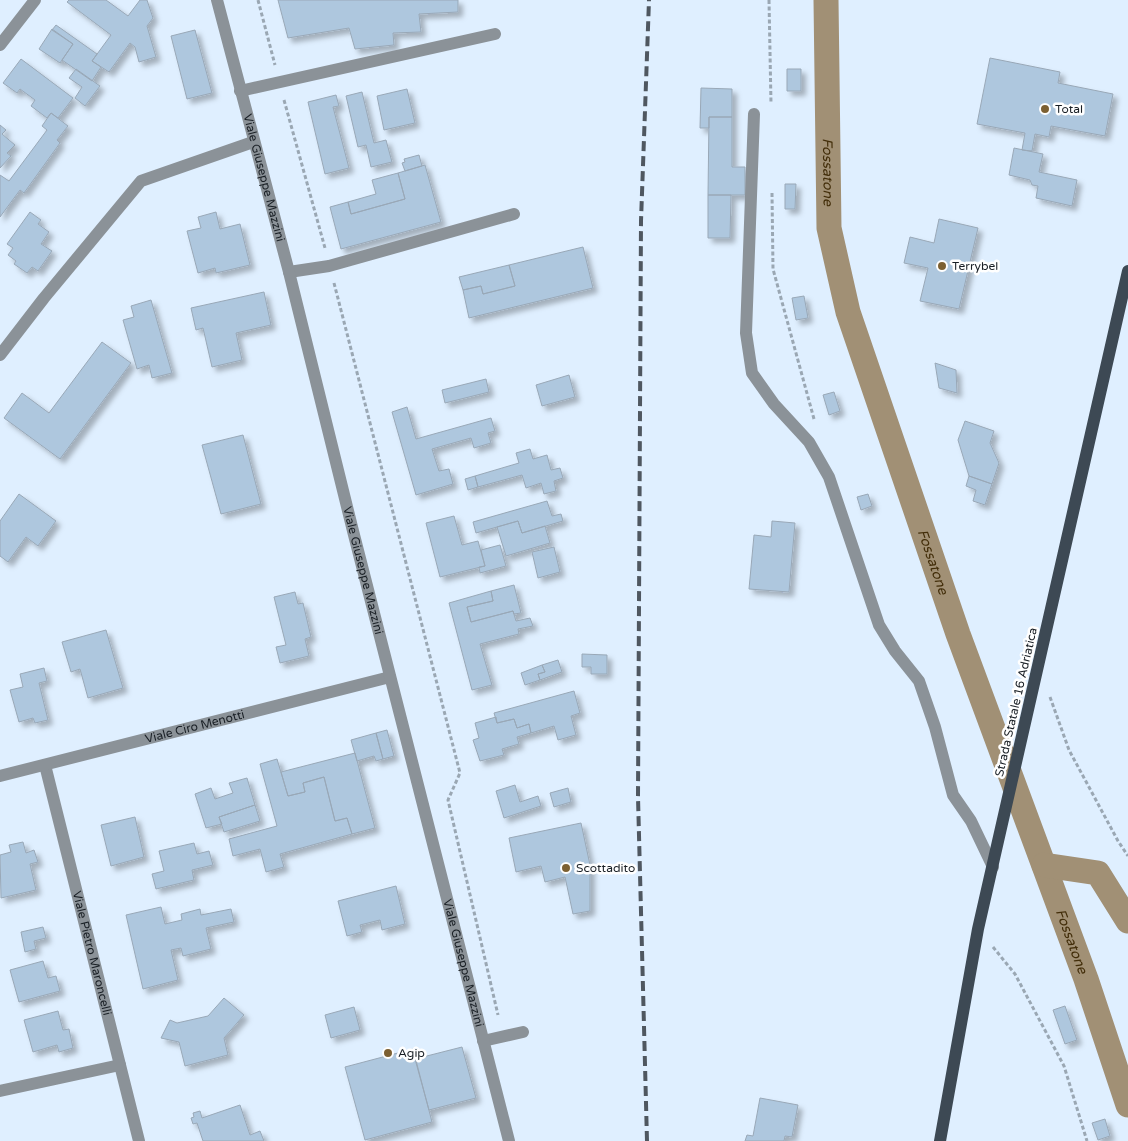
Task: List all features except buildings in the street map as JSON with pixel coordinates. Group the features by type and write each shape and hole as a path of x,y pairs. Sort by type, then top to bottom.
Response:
{"main road":[{"name":"Strada Statale 16 Adriatica","path":"940,1141 978,929 1128,271"}],"street":[{"path":"0,45 35,0"},
{"name":"Viale Giuseppe Mazzini","path":"217,0 253,142 289,272 509,1141"},
{"path":"240,91 495,34"},
{"path":"754,114 746,333 752,373 774,404 809,442 829,477 879,625 895,651 919,681 935,728 953,795 971,821 993,867"},
{"path":"0,355 44,298 141,181 253,142"},
{"path":"289,272 329,266 514,214"},
{"name":"Viale Ciro Menotti","path":"0,776 390,677"},
{"name":"Viale Pietro Maroncelli","path":"45,765 139,1141"},
{"path":"483,1041 523,1032"},
{"path":"0,1091 120,1065"}],"path":[{"path":"258,0 460,773 448,800 503,1036"},
{"path":"770,0 771,110"},
{"path":"772,189 773,269 814,420"},
{"path":"1038,664 1069,750 1118,842 1128,856"},
{"path":"978,929 1015,974 1064,1066 1087,1141"}],"waterway":[{"name":"Fossatone","path":"826,0 829,228 848,312 958,634 1086,979 1128,1105"},
{"path":"1044,865 1098,873 1128,921"}],"railway":[{"path":"647,1141 638,797 641,221 649,0"}],"place":[{"name":"Total","path":"1045,109"},
{"name":"Terrybel","path":"942,266"},
{"name":"Scottadito","path":"566,868"},
{"name":"Agip","path":"388,1053"}]}
